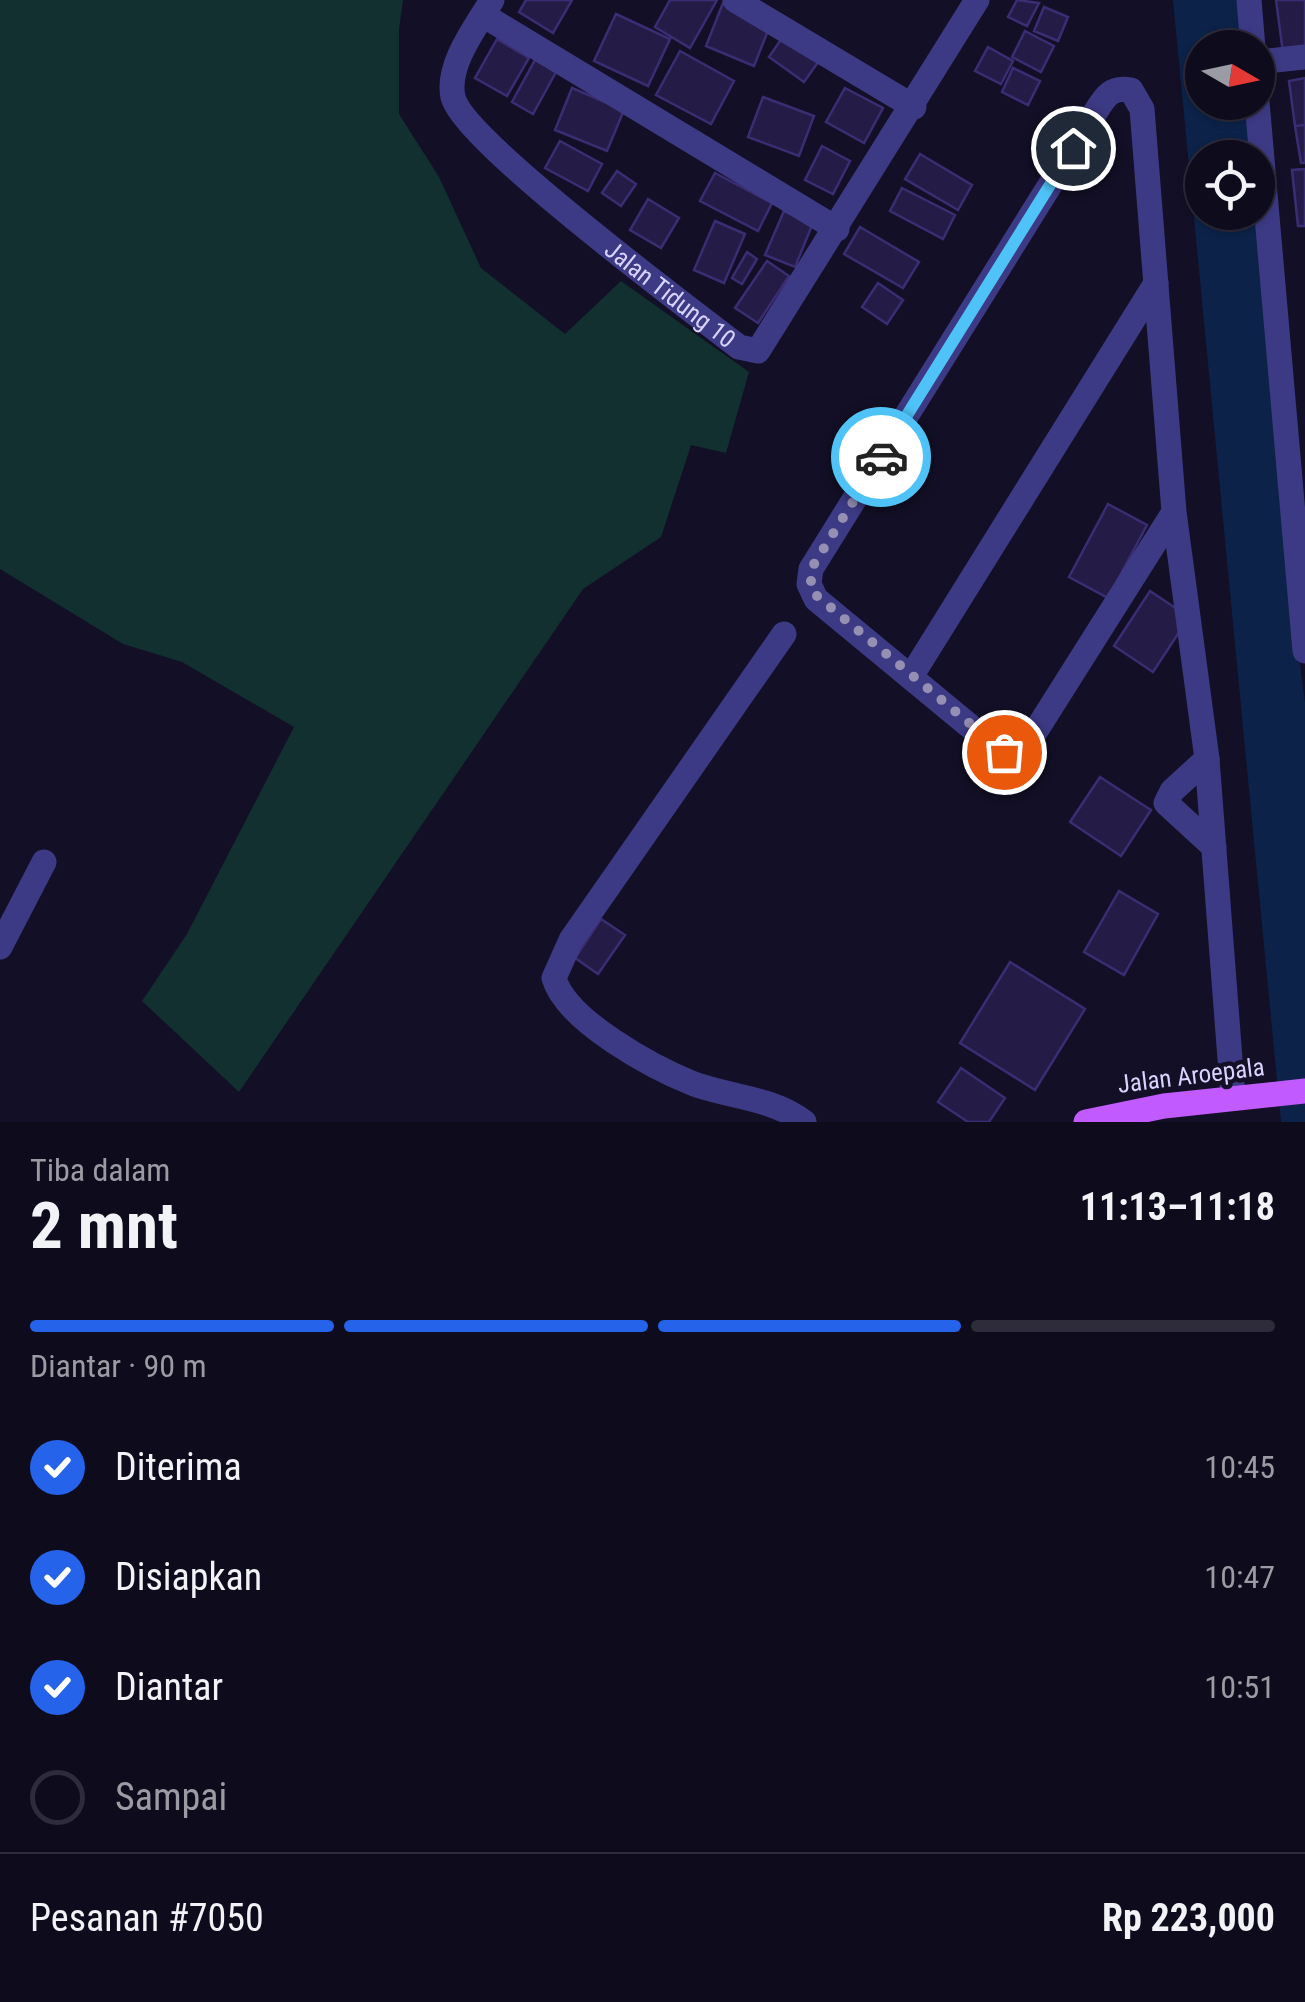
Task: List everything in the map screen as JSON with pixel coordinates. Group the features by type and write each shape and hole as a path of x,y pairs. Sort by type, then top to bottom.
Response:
{"main road":[{"name":"Jalan Aroepala","path":"1086,1122 1305,1091"}],"street":[{"path":"735,0 914,108"},
{"name":"Jalan Tidung 10","path":"488,8 454,69 452,94 464,120 586,228 739,347 763,350 977,0"},
{"path":"1249,0 1252,30"},
{"path":"488,8 837,229"},
{"path":"1275,60 1305,57"},
{"path":"1174,512 1025,748 1012,753 994,747 816,599 808,576 1108,92 1120,88 1132,90 1142,109 1174,512 1207,759 1244,1097"},
{"path":"1259,120 1294,448 1305,651"},
{"path":"912,675 1156,282"},
{"path":"784,634 571,940 554,978 558,993 577,1014 652,1064 695,1084 772,1105 804,1122"},
{"path":"1207,759 1172,791 1166,803 1214,847"},
{"path":"0,947 44,862"}],"green space":[{"path":"0,0 403,0 399,114 439,177 481,268 565,334 621,281 749,372 726,453 691,445 661,537 583,589 239,1092 142,1001 187,934 294,727 182,662 123,644 0,569"}],"water":[{"path":"1173,0 1241,0 1244,30 1185,30 1185,120 1252,120 1254,140 1186,140"},
{"path":"1195,230 1259,230 1285,549 1305,702 1305,1122 1281,1122"}],"building":[{"path":"526,0 572,0 553,33 519,12"},
{"path":"670,0 717,0 690,48 655,27"},
{"path":"1017,0 1039,3 1027,26 1008,17"},
{"path":"1276,0 1305,0 1305,50 1283,53"},
{"path":"723,3 771,23 754,66 706,46"},
{"path":"1044,7 1068,17 1058,41 1034,31"},
{"path":"616,14 670,39 648,86 594,61"},
{"path":"1025,31 1054,46 1041,72 1012,57"},
{"path":"786,32 821,58 804,82 769,57"},
{"path":"497,39 529,58 507,96 475,78"},
{"path":"988,47 1013,61 1001,84 975,71"},
{"path":"680,51 734,81 711,124 656,95"},
{"path":"535,60 556,72 533,114 512,102"},
{"path":"1013,68 1040,81 1028,105 1002,92"},
{"path":"1305,78 1305,125 1295,126 1289,81"},
{"path":"572,88 624,110 607,151 555,130"},
{"path":"845,88 883,108 864,143 826,122"},
{"path":"763,97 814,116 799,156 748,137"},
{"path":"1305,125 1305,163 1301,163 1295,126"},
{"path":"560,141 602,164 588,191 545,168"},
{"path":"822,146 850,161 833,194 805,180"},
{"path":"920,154 972,185 958,210 905,179"},
{"path":"1305,169 1305,226 1298,226 1292,170"},
{"path":"617,171 636,184 621,206 602,193"},
{"path":"715,173 772,203 758,231 700,201"},
{"path":"902,188 955,215 943,239 890,211"},
{"path":"648,199 679,218 661,248 630,230"},
{"path":"784,211 813,223 795,267 765,255"},
{"path":"715,221 745,234 724,283 694,270"},
{"path":"860,227 919,262 903,288 844,254"},
{"path":"747,252 757,259 742,284 732,278"},
{"path":"767,261 789,276 758,323 735,308"},
{"path":"878,283 903,300 887,324 862,307"},
{"path":"1108,504 1147,525 1108,598 1069,577"},
{"path":"1150,591 1189,617 1153,672 1114,646"},
{"path":"1100,777 1151,810 1121,856 1070,822"},
{"path":"1119,891 1158,914 1124,975 1084,952"},
{"path":"601,919 625,935 598,974 575,958"},
{"path":"1010,962 1085,1009 1035,1090 960,1043"},
{"path":"961,1068 1005,1098 989,1122 968,1122 938,1102"}],"way so far":[{"path":"881,457 811,569 811,591 1004,752"}],"route":[{"path":"881,457 1073,148"}]}
